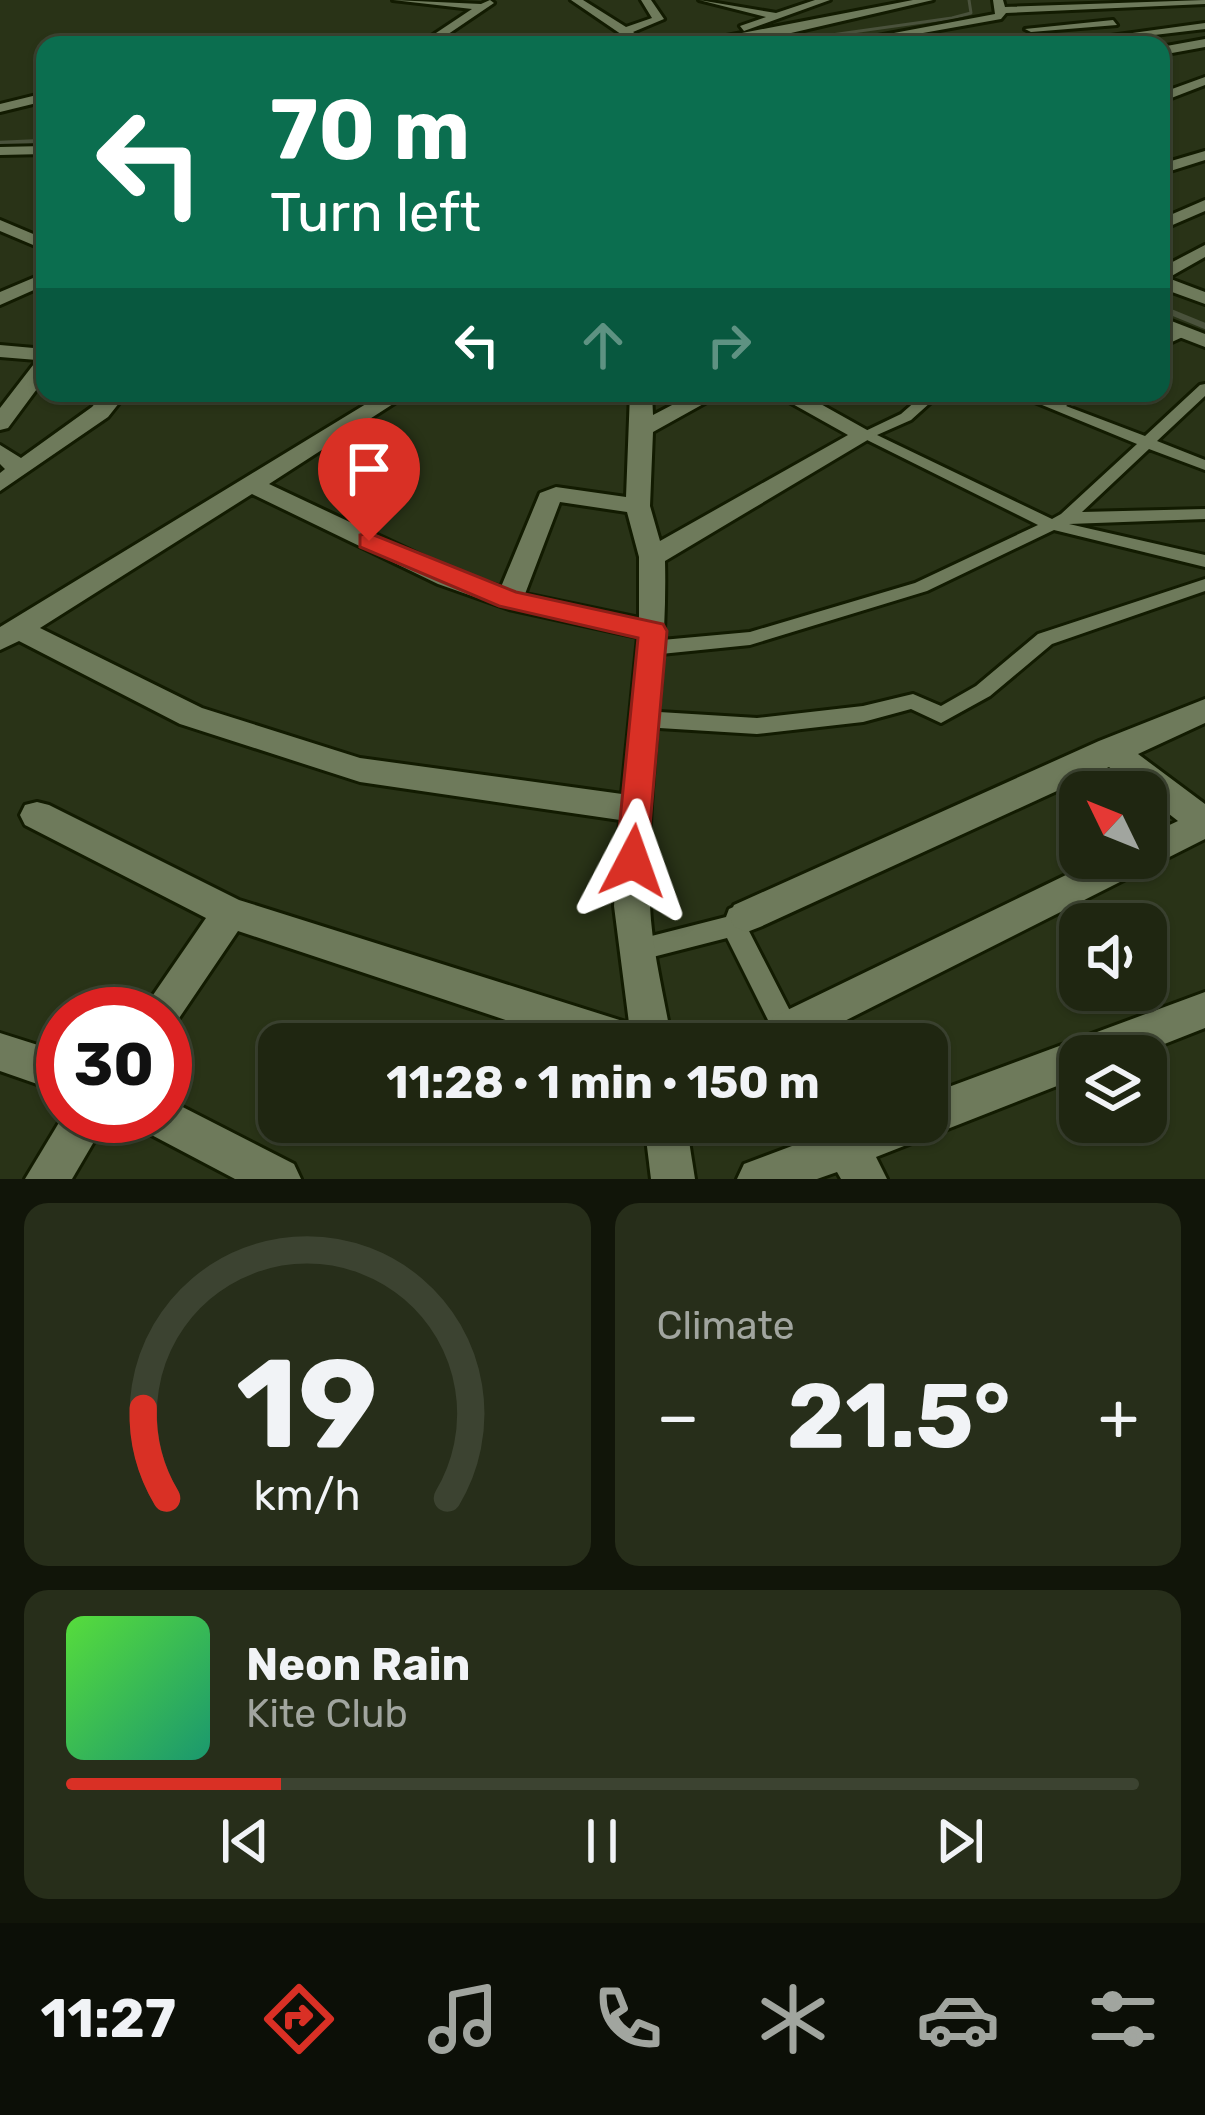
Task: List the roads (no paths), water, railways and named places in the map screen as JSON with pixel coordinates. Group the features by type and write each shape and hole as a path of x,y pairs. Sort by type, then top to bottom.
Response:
{"street":[{"path":"398,0 488,3"},
{"path":"576,0 635,36"},
{"path":"629,30 658,19 646,0"},
{"path":"704,0 772,16"},
{"path":"727,36 792,7 823,0"},
{"path":"736,36 837,22 928,0"},
{"path":"886,36 1001,9 1205,1"},
{"path":"1113,2 1205,39"},
{"path":"438,36 488,3"},
{"path":"792,7 837,22"},
{"path":"1001,9 1050,36"},
{"path":"1031,29 1205,11"},
{"path":"1119,36 1205,26"},
{"path":"1170,49 1205,39"},
{"path":"1170,71 1178,69"},
{"path":"1170,79 1205,97"},
{"path":"1170,94 1205,81"},
{"path":"0,108 36,99"},
{"path":"0,151 36,150"},
{"path":"1170,166 1205,155"},
{"path":"1170,221 1205,205"},
{"path":"6,227 36,222"},
{"path":"6,227 36,241"},
{"path":"1170,273 1205,250"},
{"path":"0,298 36,282"},
{"path":"1170,283 1205,298"},
{"path":"1170,327 1205,341"},
{"path":"1170,338 1182,332"},
{"path":"0,350 36,358"},
{"path":"0,423 36,374"},
{"path":"251,485 447,578 509,600 652,640 750,638 921,587 1058,521 1205,388"},
{"path":"0,452 10,477 108,402"},
{"path":"9,634 385,402"},
{"path":"641,402 638,506 652,557 652,640 632,906 649,1023"},
{"path":"642,428 694,402"},
{"path":"802,402 1058,521 1205,561"},
{"path":"652,557 865,434 906,417 924,402"},
{"path":"1042,402 1205,465"},
{"path":"1055,407 1062,402"},
{"path":"509,600 549,498 556,494 638,506"},
{"path":"1058,521 1205,514"},
{"path":"643,719 757,726 863,714 913,701 941,715 983,692 1045,639 1205,584"},
{"path":"9,634 191,716 360,770 637,809"},
{"path":"637,950 741,920 1205,710"},
{"path":"1110,750 1205,823 1167,842"},
{"path":"37,815 230,913 571,1023"},
{"path":"817,1023 1094,879"},
{"path":"178,987 230,913"},
{"path":"741,920 784,1023"},
{"path":"1140,1035 1205,1010"},
{"path":"0,1052 36,1064"},
{"path":"948,1109 1059,1066"},
{"path":"192,1133 279,1179"},
{"path":"47,1179 70,1143"},
{"path":"668,1143 673,1179"},
{"path":"759,1179 848,1150"}],"waterway":[{"path":"825,36 952,18 971,13 969,0"},
{"path":"0,143 36,141"},
{"path":"1170,312 1205,326"}]}
